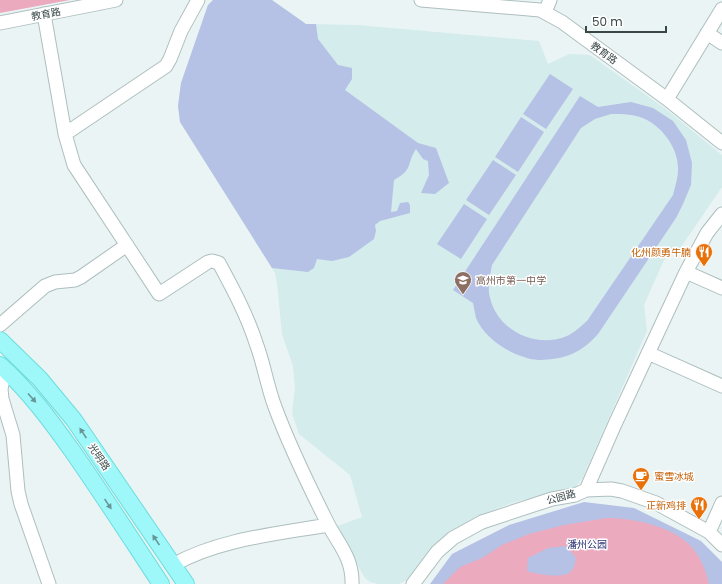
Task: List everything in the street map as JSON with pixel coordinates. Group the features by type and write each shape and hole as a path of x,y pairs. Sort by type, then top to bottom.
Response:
{"main road":[{"name":"光明路","path":"0,340 40,379 74,420 186,584"},
{"name":"光明路","path":"3,367 36,402 52,423 84,467 162,584"}],"street":[{"name":"教育路","path":"0,22 116,0"},
{"path":"65,134 166,66 181,31 198,0"},
{"name":"教育路","path":"422,0 540,10 548,6 562,22 667,99 722,143"},
{"path":"44,14 65,134 74,164 159,294 208,262 212,261 219,263 235,291 256,342 274,406 297,462 328,525 349,561 352,570 352,584"},
{"path":"667,99 707,33 721,14"},
{"path":"707,33 722,43"},
{"path":"586,490 686,272 707,233 722,214"},
{"path":"0,325 45,286 55,282 75,280 81,277 127,245"},
{"path":"686,272 722,288"},
{"path":"648,353 722,386"},
{"path":"3,367 1,389 2,399 13,435 18,491 21,504 49,584"},
{"name":"公园路","path":"413,584 437,552 453,538 482,522 552,499 575,495 586,490 611,489 622,491 656,503 708,532 722,545"},
{"path":"708,532 722,503"},
{"path":"173,565 187,557 207,549 240,541 328,525"}],"shaded area":[{"path":"0,0 70,0 0,13"},
{"name":"高州市第一中学","path":"213,0 272,0 306,24 357,25 539,41 548,64 569,54 590,55 667,110 722,155 722,187 679,250 664,260 644,305 647,331 583,477 576,487 515,502 477,516 452,531 432,548 409,579 399,584 378,584 370,582 365,578 335,527 362,517 350,475 299,434 292,414 295,387 293,366 282,334 275,273 180,122 178,106 181,83 208,5"},
{"name":"潘州公园","path":"607,518 618,518 654,525 677,535 694,550 707,575 709,584 443,584 460,567 482,558 502,545 529,534 564,525","holes":["566,546 576,558 573,569 564,575 552,576 539,574 529,572 527,569 528,558 548,548"]}],"green space":[{"path":"213,0 272,0 306,24 316,24 318,39 338,65 352,68 352,79 345,90 418,143 436,148 449,183 435,194 421,193 429,175 428,161 423,159 416,149 407,169 394,180 391,212 397,211 400,203 408,202 410,205 410,213 380,221 375,225 376,231 374,239 349,257 332,261 317,259 314,268 308,272 272,268 180,122 178,106 181,83 208,5"},
{"path":"550,74 573,89 546,129 523,114"},
{"path":"580,96 598,107 631,102 653,108 673,121 686,140 692,163 691,185 676,218 598,334 587,345 568,356 547,360 529,359 520,356 511,352 486,334 476,318 473,303 453,290","holes":["611,114 634,115 643,118 653,124 665,135 673,148 678,162 678,176 673,195 587,321 570,335 555,339 543,340 520,334 501,320 494,310 489,290 492,265 581,128 595,119"]},
{"path":"521,117 544,132 518,172 495,157"},
{"path":"493,160 516,175 489,215 466,200"},
{"path":"464,204 487,219 461,259 437,244"},
{"name":"潘州公园","path":"584,502 634,508 701,541 722,562 722,584 430,584 452,554 509,525"}],"place":[{"name":"化州颜勇牛腩","path":"704,267"},
{"name":"高州市第一中学","path":"463,295"},
{"name":"蜜雪冰城","path":"641,491"},
{"name":"正新鸡排","path":"699,520"}]}
